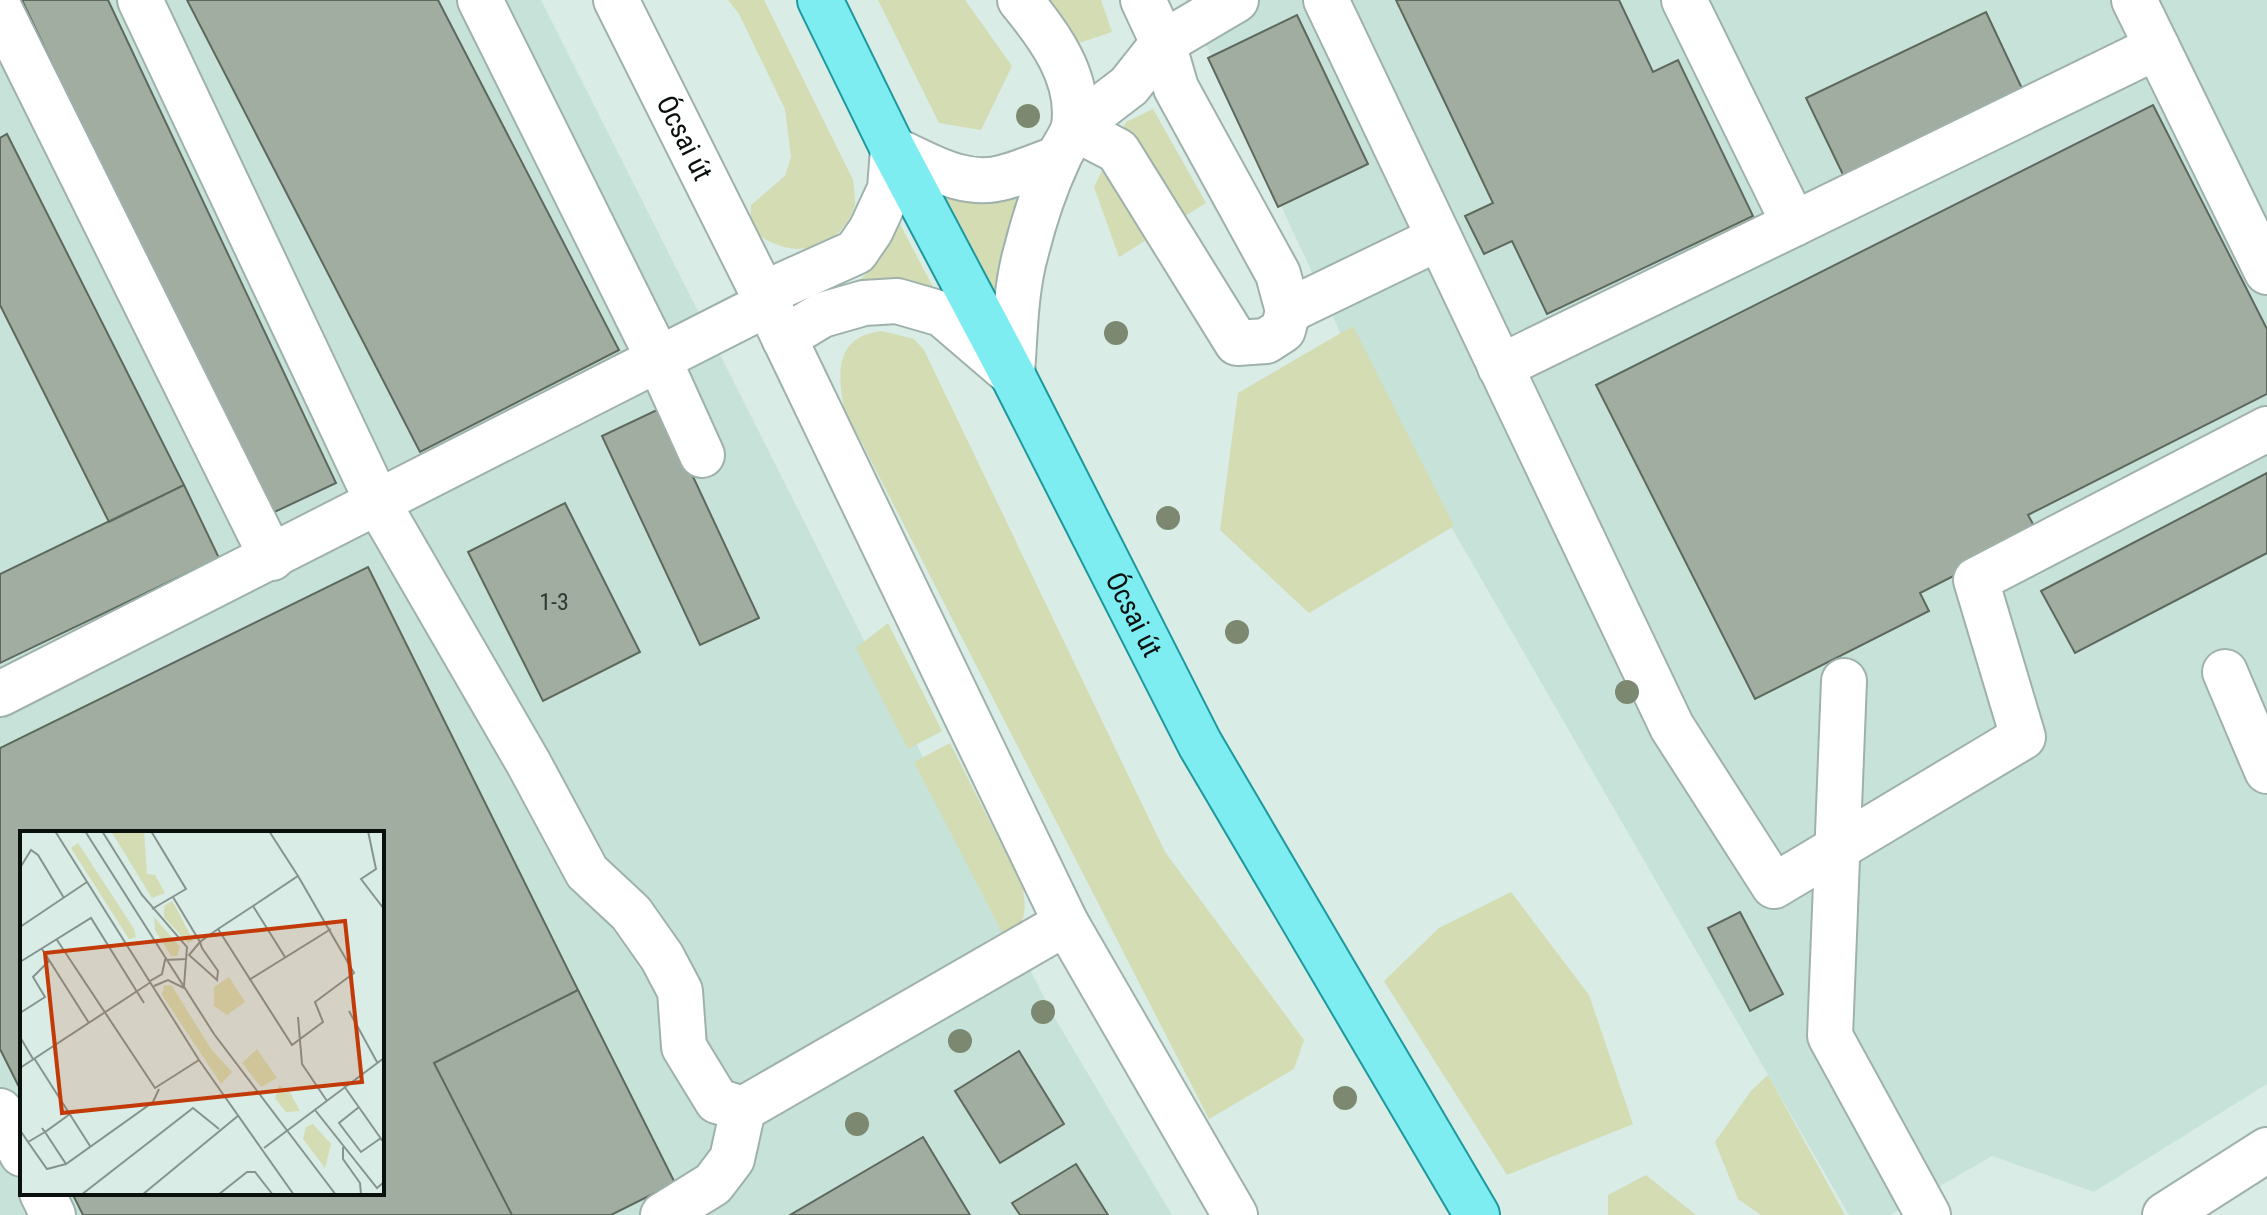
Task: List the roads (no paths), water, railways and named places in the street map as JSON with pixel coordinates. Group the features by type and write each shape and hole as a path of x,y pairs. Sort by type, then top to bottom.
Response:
{"main road":[{"name":"Ócsai út","path":"820,0 893,149 1012,374 1200,744 1477,1215"}],"street":[{"path":"140,0 378,503 529,764 587,872 631,913 662,957 680,991 684,1047 717,1101 743,1109 1066,923"},
{"path":"480,0 659,360 702,455"},
{"name":"Ócsai út","path":"616,0 772,312 1066,923 1235,1215"},
{"path":"1012,374 1024,257 1037,211 1066,143 1074,98 1068,71 1039,22 1020,0"},
{"path":"1066,143 1118,151 1237,343 1266,341 1283,330 1288,311 1278,274 1176,88 1163,43 1143,0"},
{"path":"0,694 659,360 772,312 856,252 871,230 890,189 893,149 949,175 975,180 1002,178 1066,143 1129,86 1163,43 1236,0"},
{"path":"1326,0 1672,727 1774,886 2023,737 1976,580 2267,429"},
{"path":"1684,0 1794,224"},
{"path":"2134,0 2267,272"},
{"path":"0,10 13,69 272,558"},
{"path":"1500,367 2157,47"},
{"path":"1288,311 1439,238"},
{"path":"772,312 822,315 864,303 897,301 942,314 1012,374"},
{"path":"2225,672 2267,771"},
{"path":"1844,681 1830,1036 1928,1215"},
{"path":"663,1215 713,1184 732,1159 743,1109"},
{"path":"0,1111 20,1150"},
{"path":"2165,1215 2267,1150"},
{"path":"43,1195 53,1215"}]}
